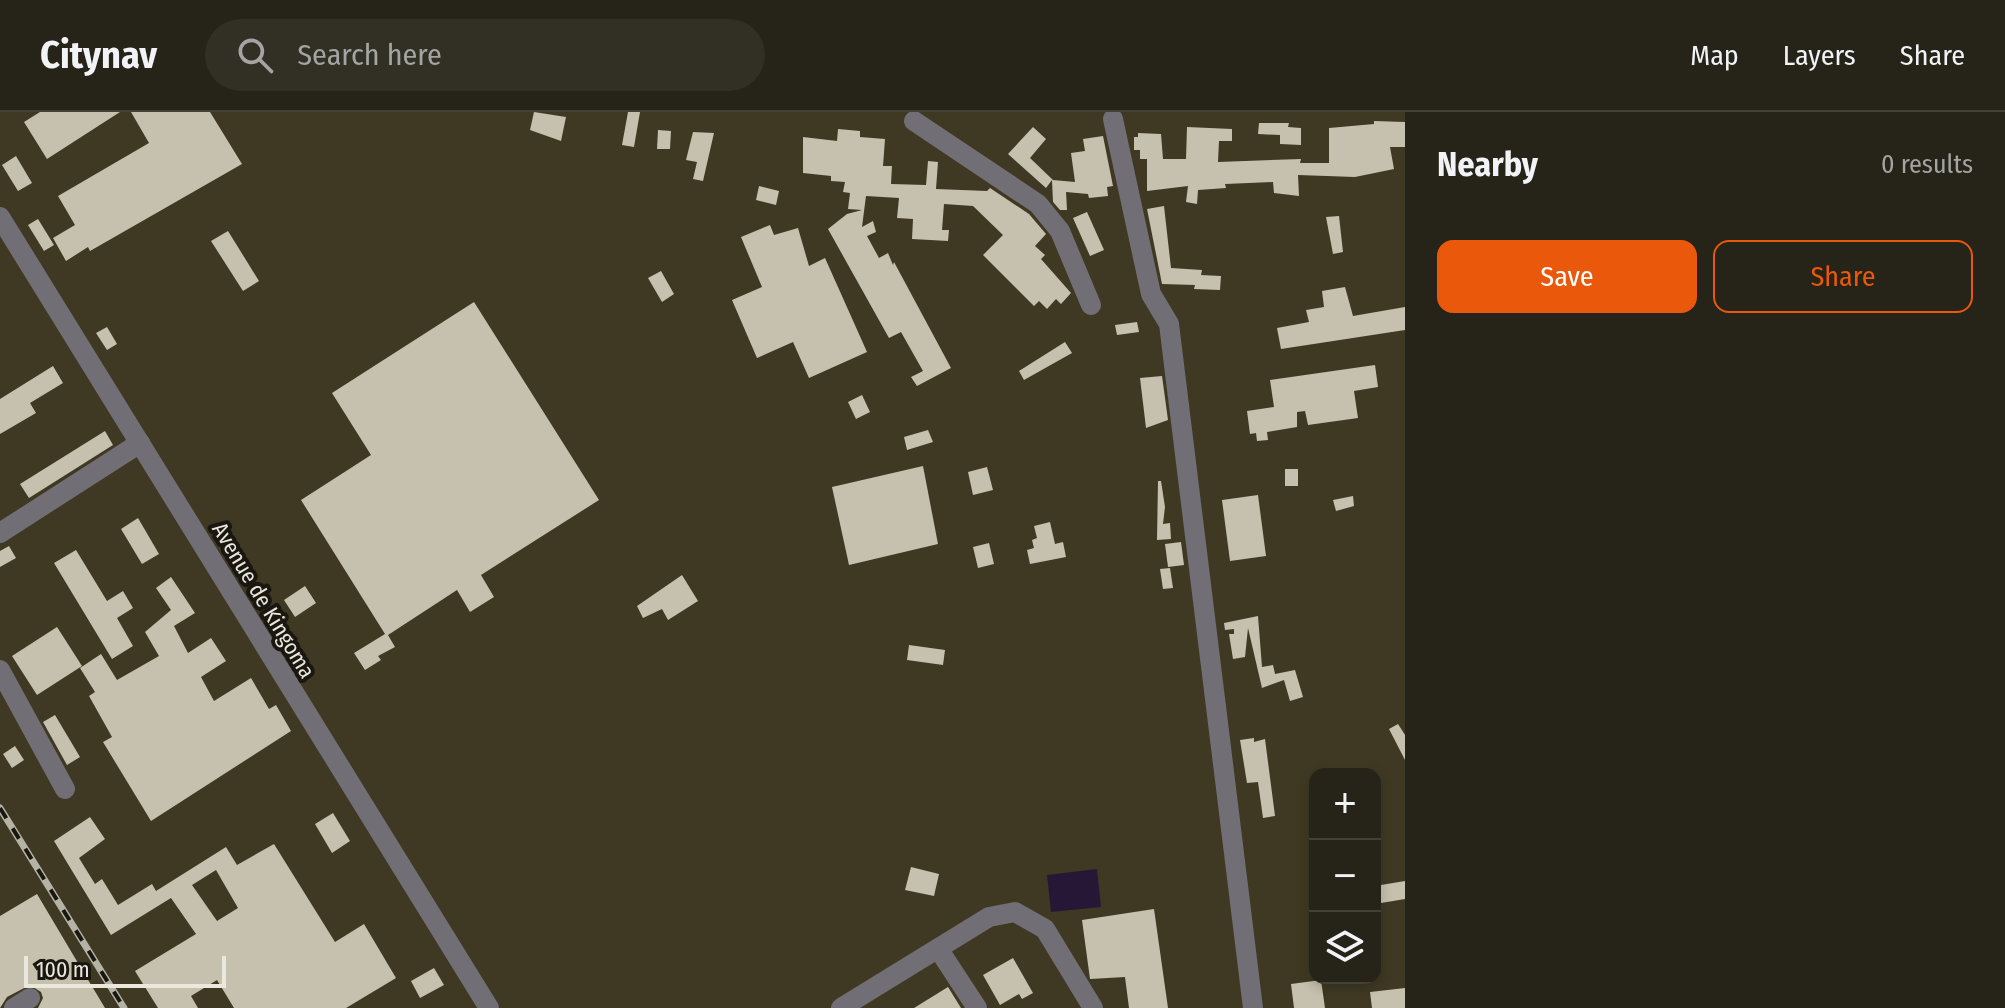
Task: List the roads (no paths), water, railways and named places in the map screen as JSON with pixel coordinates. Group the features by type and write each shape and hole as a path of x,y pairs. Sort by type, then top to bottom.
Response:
{"street":[{"path":"1113,119 1151,294 1169,324 1253,1008"},
{"path":"914,121 1038,204 1060,231 1091,305"},
{"name":"Avenue de Kingoma","path":"0,217 489,1008"},
{"path":"0,533 140,443"},
{"path":"0,670 65,789"},
{"path":"841,1008 989,917 1007,912 1025,915 1045,929 1093,1008"},
{"path":"939,950 977,1008"}],"railway":[{"path":"0,808 124,1008"}]}
